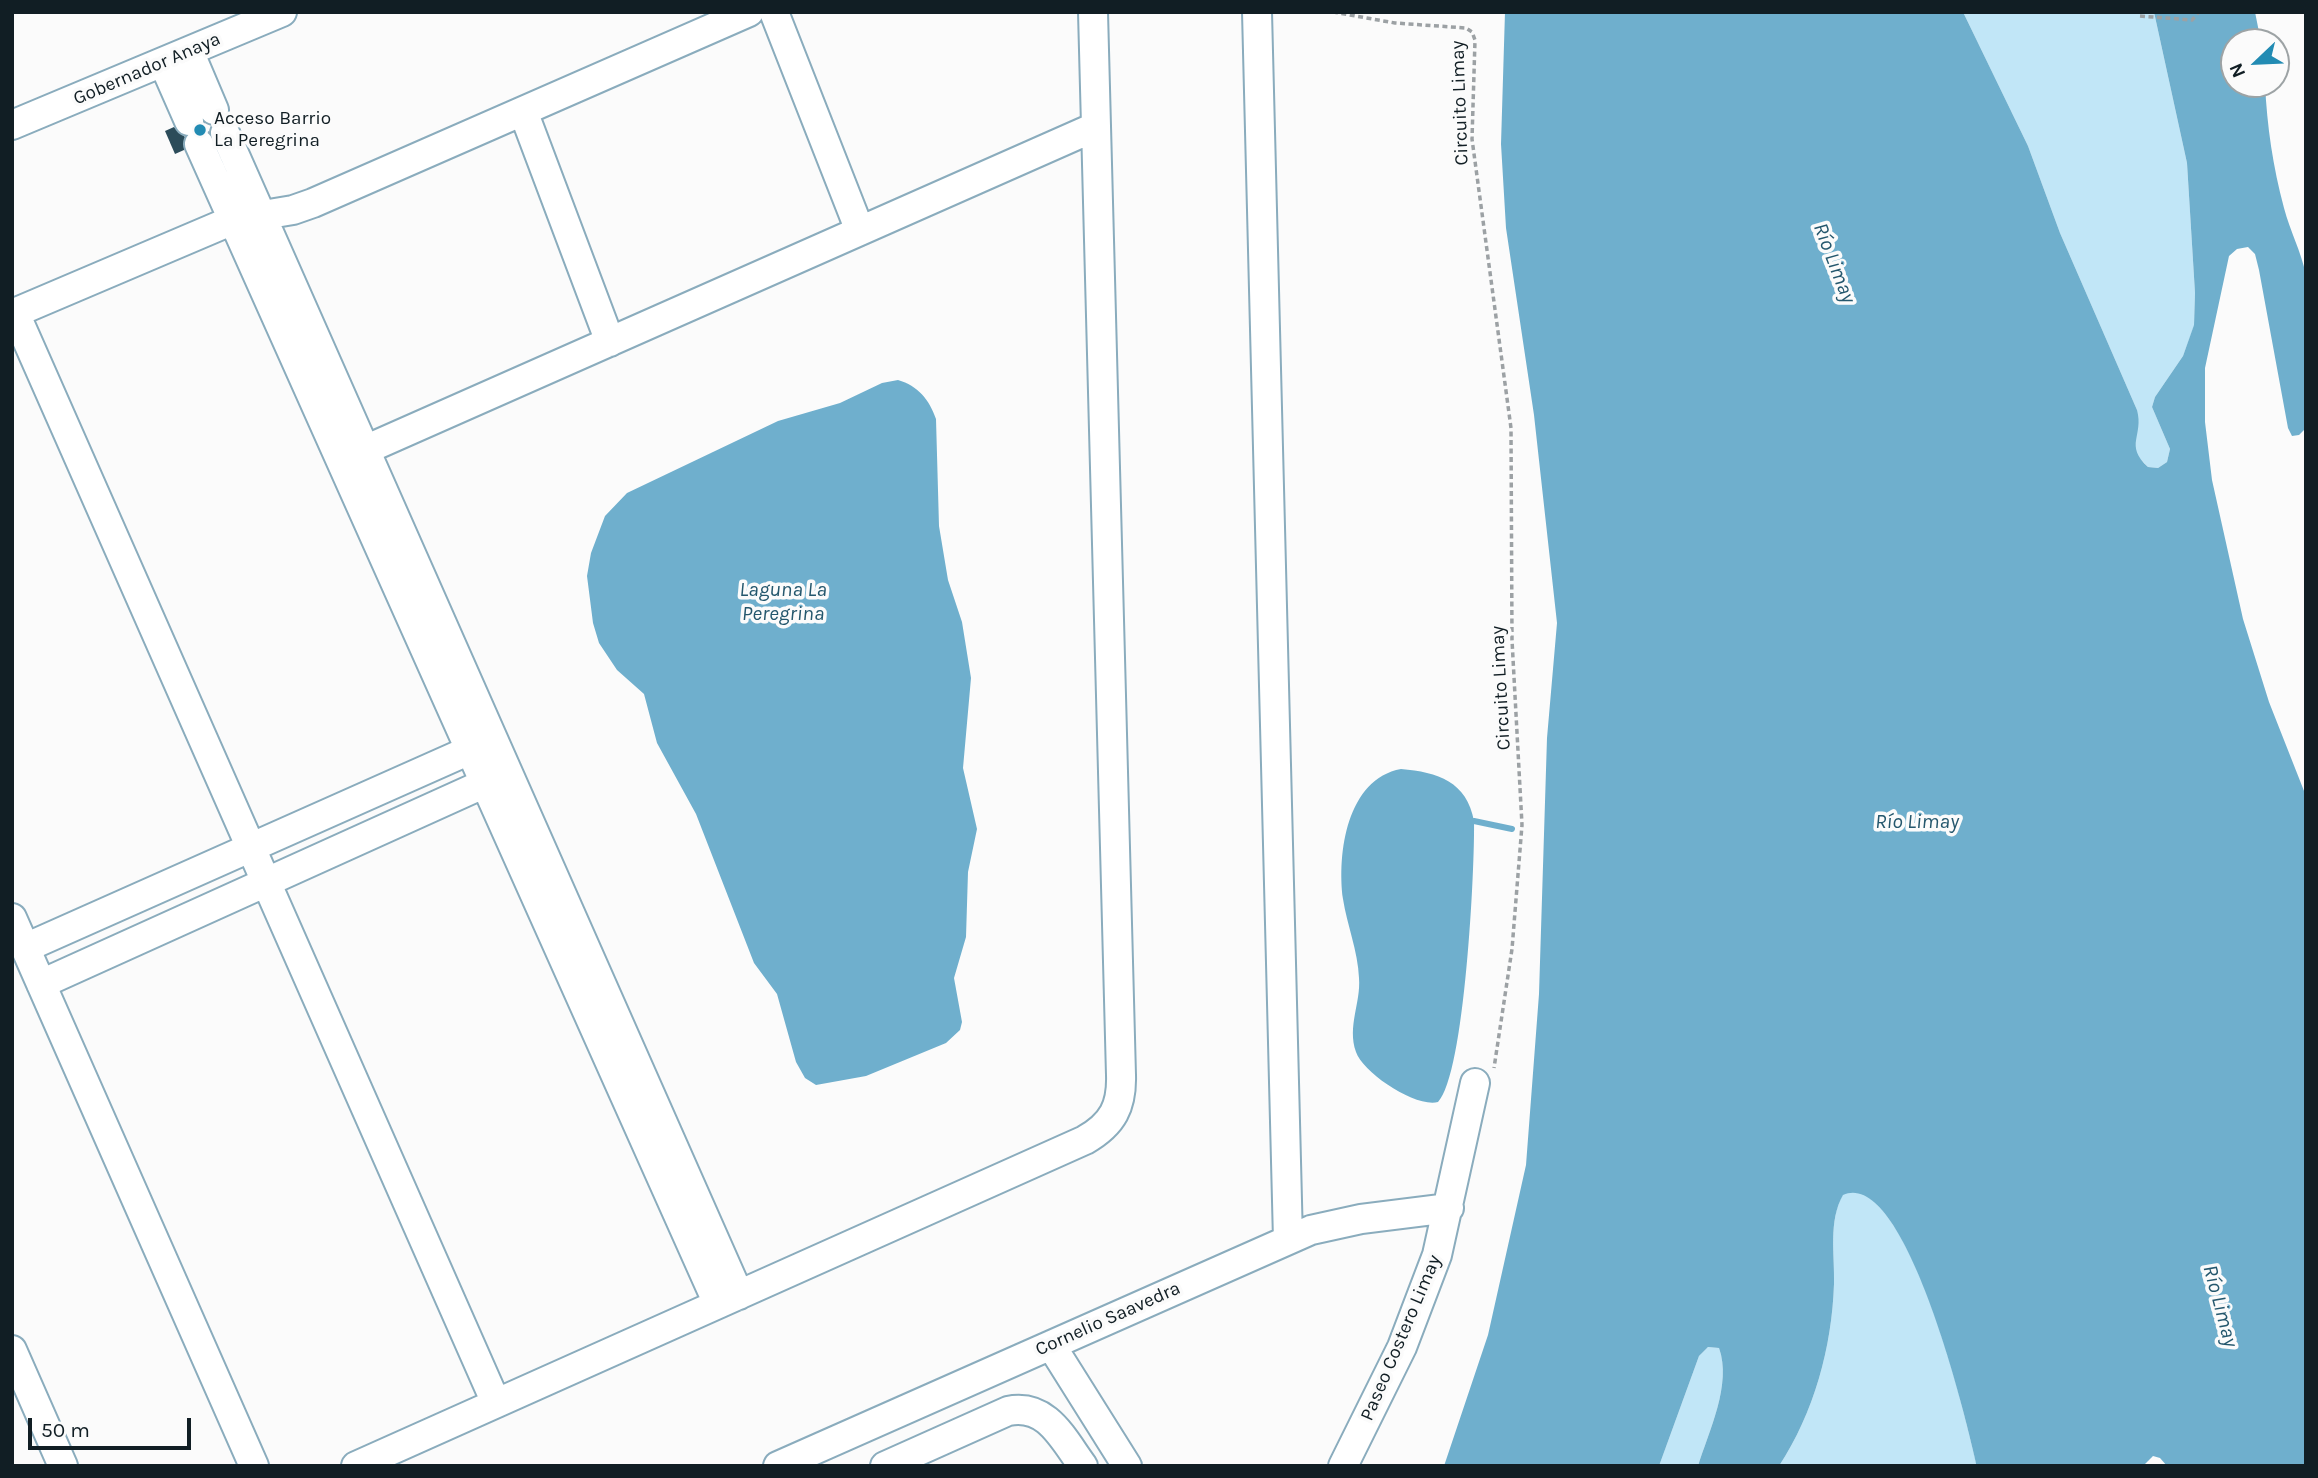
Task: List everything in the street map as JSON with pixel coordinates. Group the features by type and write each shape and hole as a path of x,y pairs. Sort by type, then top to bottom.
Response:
{"street":[{"name":"Gobernador Anaya","path":"12,125 282,12"},
{"path":"496,1403 14,314 233,220 304,207 749,12"},
{"path":"774,12 860,231"},
{"path":"356,1466 1085,1140 1107,1125 1119,1103 1121,1074 1093,12"},
{"path":"1257,12 1288,1240"},
{"path":"189,51 260,214 353,455 729,1299"},
{"path":"163,62 233,220 353,455"},
{"path":"523,111 610,342"},
{"path":"353,455 1096,127"},
{"path":"25,948 482,745"},
{"path":"41,984 497,778"},
{"path":"12,918 254,1466"},
{"name":"Paseo Costero Limay","path":"1343,1466 1402,1347 1437,1255 1484,1081"},
{"name":"Cornelio Saavedra","path":"778,1466 1288,1240 1334,1224 1449,1208"},
{"path":"1051,1345 1127,1466"},
{"path":"12,1350 63,1466"},
{"path":"884,1466 1008,1411 1027,1409 1049,1421 1083,1466"}],"path":[{"name":"Circuito Limay","path":"1333,12 1395,23 1466,28 1472,32 1475,40 1472,139 1511,428 1512,629 1522,825 1512,949 1484,1081"},
{"path":"2140,16 2192,20 2199,12"}],"shaded area":[{"path":"1963,12 2154,12 2187,163 2195,293 2194,326 2183,356 2155,397 2152,407 2170,449 2167,462 2158,468 2148,467 2135,453 2137,410 2060,233 2028,146"},
{"path":"1854,1190 1877,1204 1897,1232 1916,1269 1934,1312 1948,1357 1977,1466 1779,1466 1802,1424 1819,1379 1832,1308 1835,1215 1843,1194"},
{"path":"1708,1347 1719,1348 1723,1377 1718,1407 1698,1466 1659,1466 1699,1356"}],"water":[{"name":"Río Limay","path":"1505,12 1963,12 2028,146 2060,233 2137,410 2137,452 2148,467 2158,468 2167,462 2170,449 2152,407 2155,397 2183,356 2194,325 2195,293 2187,163 2154,12 2255,12 2258,28 2220,28 2220,98 2266,98 2277,177 2286,216 2306,275 2304,430 2299,435 2292,436 2288,428 2259,270 2255,254 2248,247 2237,249 2229,256 2205,368 2205,422 2212,480 2243,619 2269,702 2306,796 2306,1466 2167,1466 2160,1458 2153,1456 2143,1466 1977,1466 1947,1353 1930,1303 1910,1257 1889,1219 1866,1197 1843,1195 1835,1216 1834,1284 1825,1355 1802,1424 1779,1466 1698,1466 1718,1407 1723,1377 1719,1348 1708,1347 1699,1356 1659,1466 1444,1466 1488,1335 1526,1165 1539,994 1547,738 1557,623 1534,415 1506,228 1501,144"},
{"name":"Laguna La Peregrina","path":"898,380 922,394 936,419 939,526 948,580 962,622 971,678 963,768 977,829 968,872 966,937 954,978 962,1022 960,1030 946,1043 866,1076 816,1085 805,1078 796,1062 777,994 754,963 696,814 657,743 644,694 617,670 599,643 593,623 587,576 591,553 605,516 627,493 778,421 840,403 882,383"},
{"path":"1401,769 1439,776 1458,788 1465,797 1474,821 1473,880 1462,1013 1447,1084 1438,1102 1417,1100 1379,1079 1356,1052 1353,1033 1359,978 1343,899 1344,840 1357,802 1368,787 1383,776"}],"building":[{"path":"174,127 185,137 184,150 175,154 165,131"}],"waterway":[{"path":"1474,821 1512,829"}],"place":[{"name":"Acceso Barrio La Peregrina","path":"200,130"}]}
